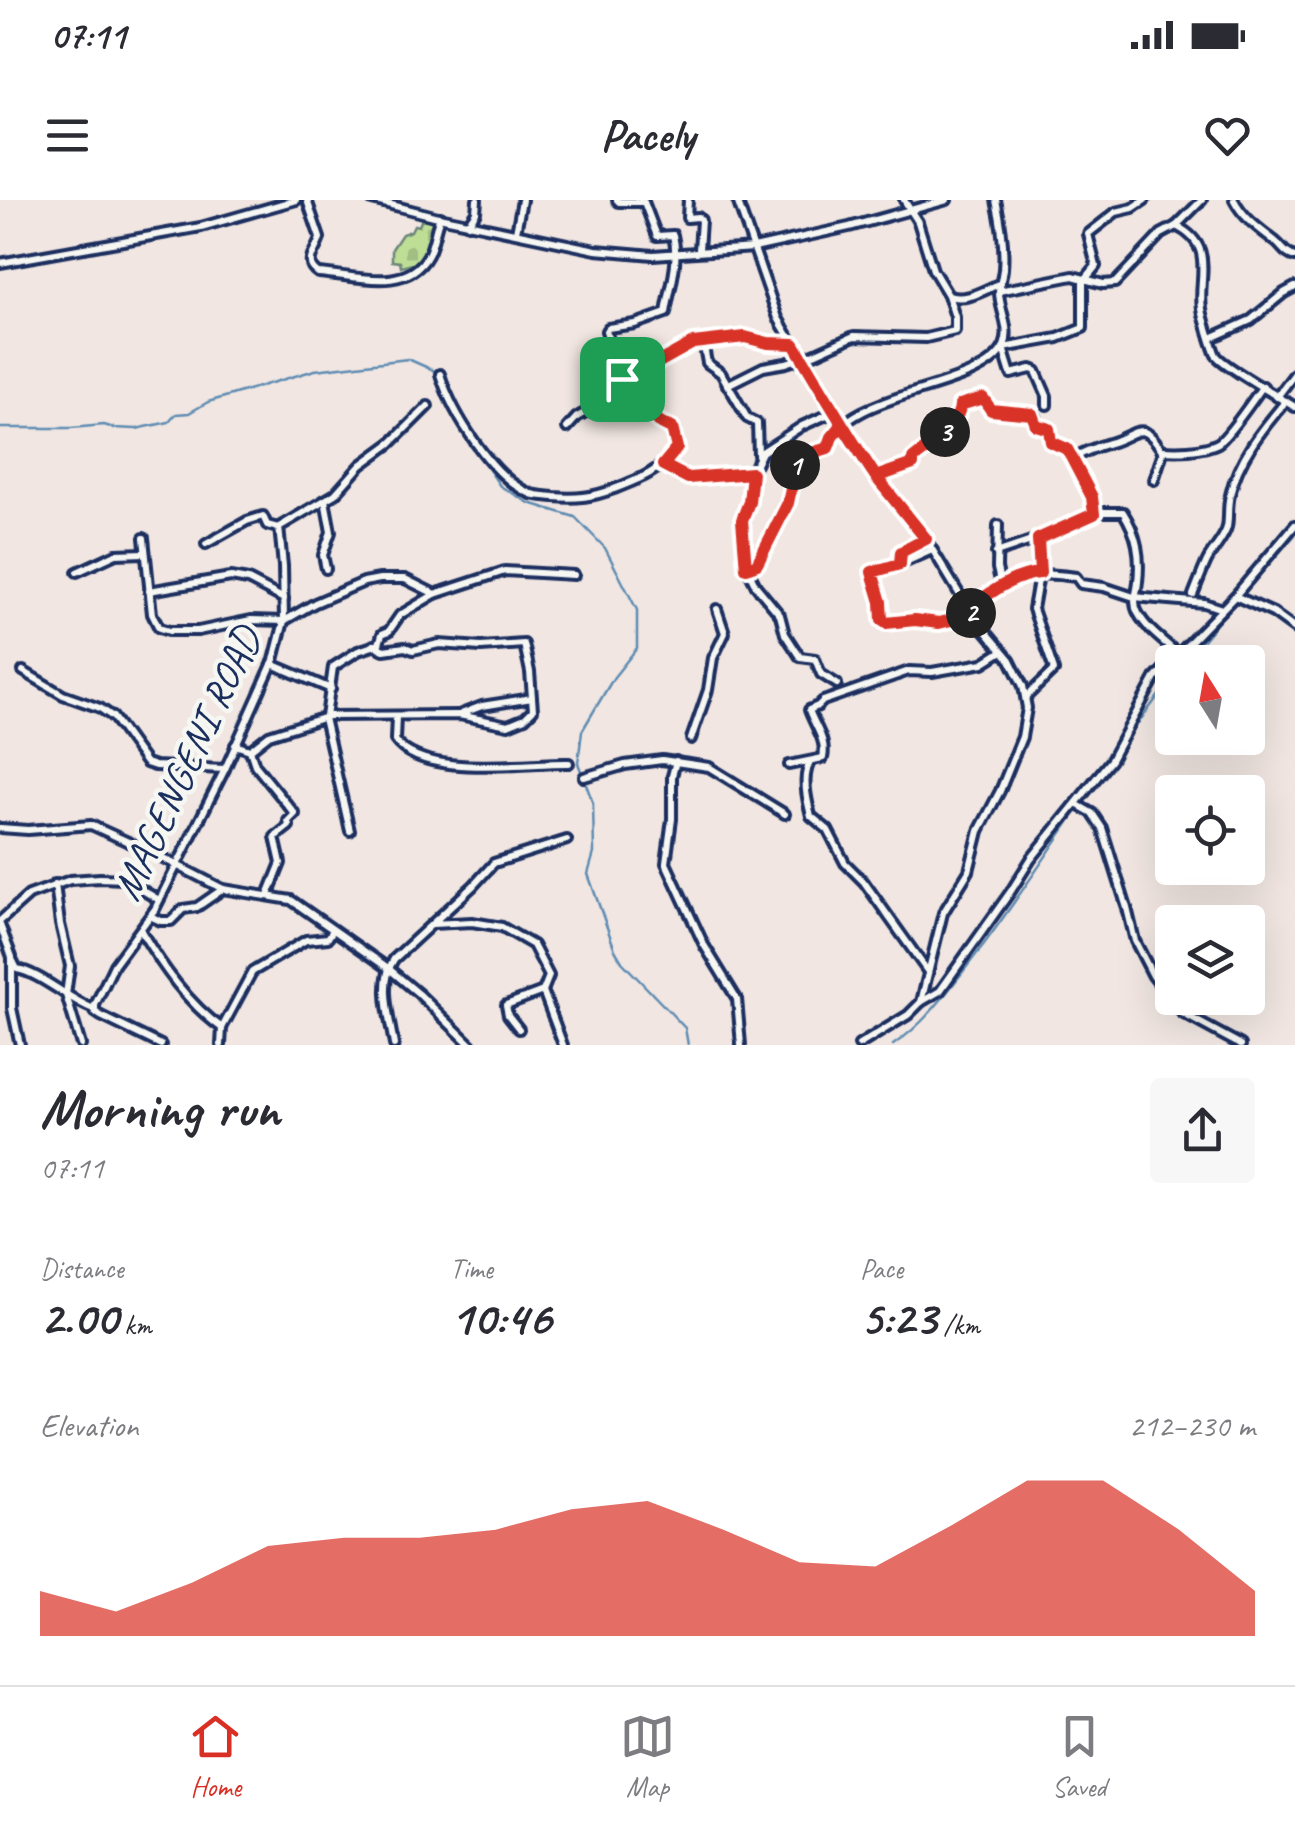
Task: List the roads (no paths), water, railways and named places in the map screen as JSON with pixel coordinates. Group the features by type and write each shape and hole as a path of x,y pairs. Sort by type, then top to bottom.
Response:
{"street":[{"path":"0,264 202,227 296,200"},
{"path":"307,200 320,238 310,263 318,274 389,280 404,277 417,270 429,254 440,217"},
{"path":"372,200 613,253 653,255 754,248 947,200"},
{"path":"468,224 474,217 477,200"},
{"path":"516,232 522,200"},
{"path":"440,374 447,398 472,436 501,472 534,494 575,499 596,496 663,465 677,448 672,428 661,424 640,405 634,388 622,379 606,330 666,313 676,252 673,236 657,236 646,202 617,200"},
{"path":"688,200 687,218 701,220 698,250"},
{"path":"737,200 778,318 876,477 926,539 970,612 1019,677 1025,698 1022,738 978,831 970,871 943,913 920,1002"},
{"path":"727,384 766,366 802,358 854,336 912,339 954,332 956,323 948,295 934,270 918,222 904,200"},
{"path":"996,200 1002,226 1000,287 1006,331 1003,348 1011,374 1036,371 1047,405"},
{"path":"746,568 757,564 772,536 791,494 797,461 828,448 842,425 872,408 967,374 1003,348 1058,338 1084,327 1083,282 1096,266 1090,232 1116,212 1144,200"},
{"path":"948,295 956,298 1073,276 1115,284 1160,234 1176,226 1202,200"},
{"path":"1234,200 1252,224 1286,254 1295,257"},
{"path":"1176,226 1187,233 1204,261 1202,307 1220,358 1295,407"},
{"path":"1211,338 1251,320 1284,292 1295,288"},
{"path":"567,428 577,417 610,399 612,385 693,343 745,337 794,344"},
{"path":"702,342 707,362 722,372 748,420 757,423 758,456 742,520 746,568 780,615 785,634 800,657 814,658 821,674 836,684"},
{"path":"1278,397 1295,372"},
{"path":"1162,450 1195,449 1220,441 1262,386"},
{"path":"876,477 913,464 913,459 944,434 960,414 960,405 982,398 992,410 1034,415 1036,424 1049,429 1051,442 1067,449 1092,497 1094,514"},
{"path":"1194,596 1205,564 1227,529 1227,509 1236,476 1250,448 1286,401"},
{"path":"206,544 263,516 268,525 278,528 325,500 428,406"},
{"path":"758,456 802,426 834,412"},
{"path":"1071,459 1137,431 1149,434 1163,454 1154,480"},
{"path":"663,465 688,478 752,473"},
{"path":"325,500 331,532 323,555 326,569"},
{"path":"996,552 1104,511 1125,514 1138,541 1134,597 1140,617 1169,645"},
{"path":"998,525 996,552 1001,586"},
{"path":"1187,645 1295,525"},
{"name":"MAGENGENI ROAD","path":"94,1009 114,965 151,916 225,769 271,664 284,620 278,528"},
{"path":"144,538 152,614 159,628 169,632 198,631 252,620 284,620 369,581 405,579 436,594"},
{"path":"900,564 901,552 926,539"},
{"path":"1025,698 1054,670 1033,610 1040,573 1038,539"},
{"path":"932,550 871,573 884,622 939,623 970,612 1018,576 1040,573 1076,577 1080,584 1134,597 1222,609"},
{"path":"76,572 116,554 144,552"},
{"path":"350,831 326,717 335,665 358,650 379,644 382,634 390,631 400,615 436,594 505,571 574,574"},
{"path":"149,591 231,576 248,580 284,599"},
{"path":"1235,596 1274,613 1295,629"},
{"path":"691,739 708,690 713,658 725,634 717,610"},
{"path":"250,750 269,736 326,717 459,715 511,725 525,718 533,708 524,644 481,647 443,643 413,650 384,650 374,645"},
{"path":"790,766 823,758 822,736 809,710 824,700 904,672 932,672 983,663 1002,651"},
{"path":"271,664 330,689"},
{"path":"23,671 63,695 100,708 112,717 146,763 225,769"},
{"path":"859,1045 940,991 1031,859 1110,760 1155,678"},
{"path":"459,715 482,706 532,698"},
{"path":"396,716 394,740 414,757 462,765 569,762"},
{"path":"235,745 250,750"},
{"path":"250,750 255,765 296,814 275,837 281,863 268,895"},
{"path":"584,777 662,760 709,766 785,814"},
{"path":"676,761 666,862 704,945 737,999 740,1045"},
{"path":"810,763 805,780 810,816 828,830 844,864 864,882 928,972"},
{"path":"1076,804 1092,814 1102,828 1135,941 1153,976 1182,1013 1240,1045"},
{"path":"0,828 91,825 223,889 283,897 388,968 470,1045"},
{"path":"394,1045 388,1012 388,968 402,951 494,863 567,840"},
{"path":"159,900 130,882 87,878 56,884 29,896 0,923 17,969 30,972 101,1016 160,1045"},
{"path":"56,884 70,966 66,996 81,1045"},
{"path":"151,916 171,921 183,909 197,907 223,889"},
{"path":"432,924 479,922 502,927 538,951 548,976 543,991 564,1045"},
{"path":"221,1045 222,1028 252,972 306,940 328,938 333,930"},
{"path":"141,931 172,978 222,1028"},
{"path":"12,957 12,1008 20,1045"},
{"path":"519,1029 508,1015 509,1003 543,991"}],"waterway":[{"path":"0,428 104,425 136,429 169,422 176,414 189,413 208,402 315,370 408,359 435,371 440,382"},
{"path":"453,412 500,486 529,503 575,517 605,548 637,610 637,648 614,677 582,731 578,763 593,803 594,853 588,874 622,962 685,1028 688,1045"},
{"path":"1199,645 1295,535"},
{"path":"1123,743 1155,701"},
{"path":"893,1045 926,1017 954,983 1093,787"}]}
